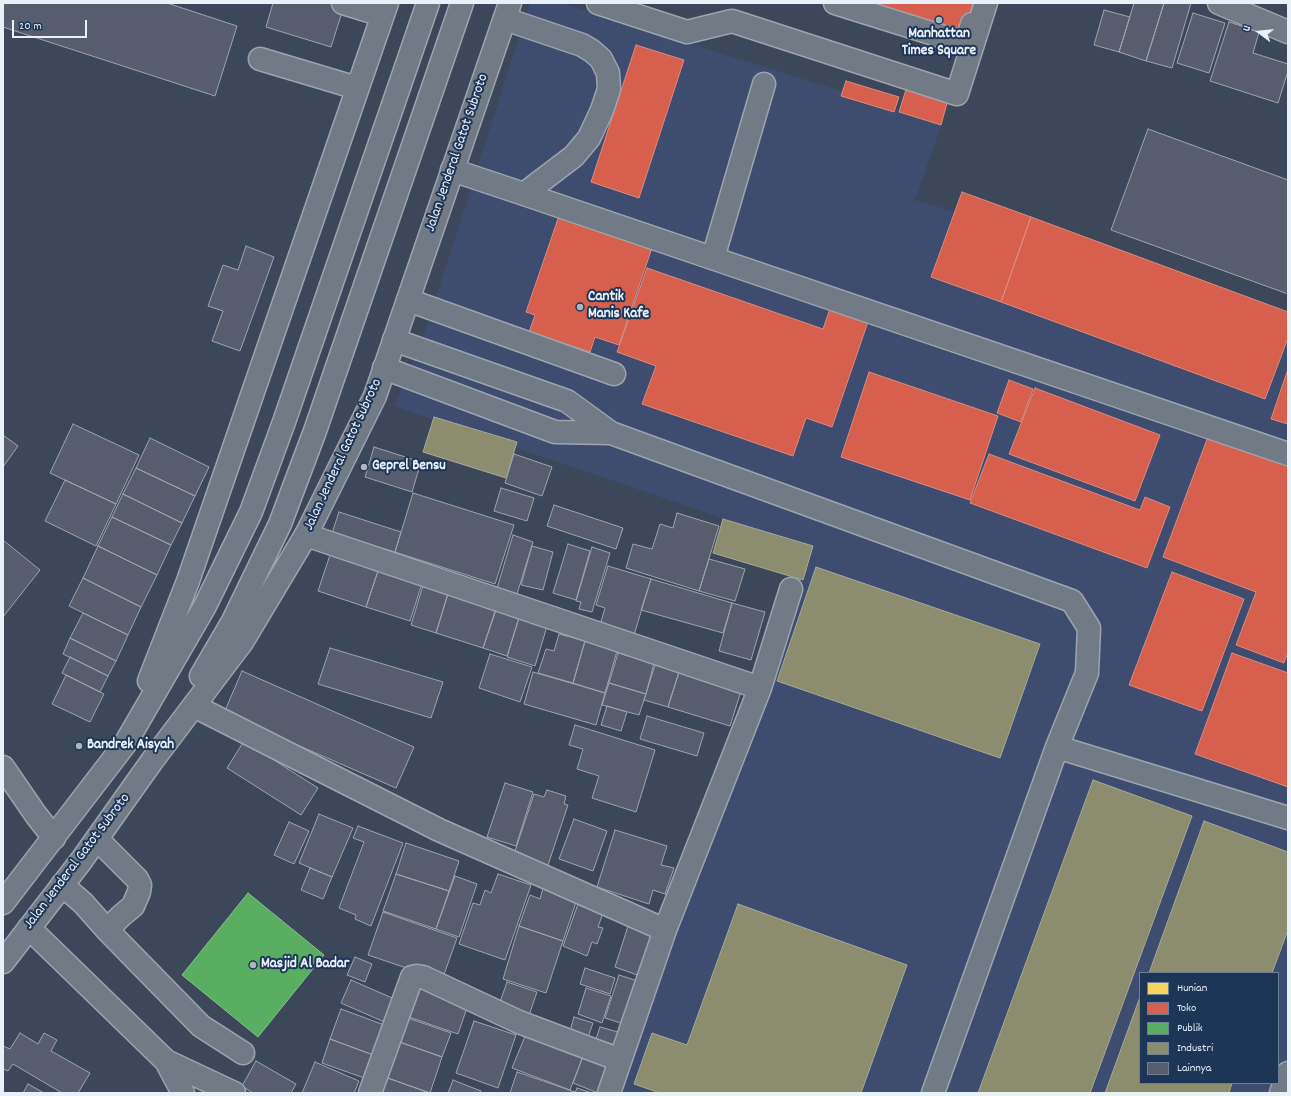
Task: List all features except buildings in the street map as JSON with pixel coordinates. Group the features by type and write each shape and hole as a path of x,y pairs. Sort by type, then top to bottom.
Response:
{"main road":[{"path":"125,744 188,581 385,9 343,3"},
{"path":"3,903 125,744 205,606 251,512 290,407 428,3"},
{"name":"Jalan Jenderal Gatot Subroto","path":"152,761 233,621 280,524 315,431 462,3"},
{"path":"598,3 688,32 732,22 957,94 986,3"},
{"path":"835,3 966,44 979,3"},
{"path":"1219,3 1288,32"},
{"path":"507,11 592,51 601,59 608,73 609,89 602,110 589,138 574,156 524,194"},
{"name":"Jalan Jenderal Gatot Subroto","path":"3,962 97,839 152,761 242,642 306,535 375,396 507,11"},
{"path":"260,59 357,88"},
{"path":"713,258 764,84"},
{"path":"452,170 1288,454"},
{"path":"408,300 614,374"},
{"path":"394,340 567,401 611,433 1058,598 1072,601 1089,628 1087,673 1057,748 933,1093"},
{"path":"384,368 555,432 611,433"},
{"path":"306,535 760,688"},
{"path":"609,1093 665,930 760,688 791,589"},
{"path":"194,706 439,830 665,930"},
{"path":"1057,748 1288,818"},
{"path":"3,767 36,815 54,838"},
{"path":"97,839 137,879 140,885 139,892 133,906 107,930"},
{"path":"62,885 83,903 107,930 201,1026 243,1053"},
{"path":"30,928 166,1060 234,1093"},
{"path":"370,1093 412,977 417,976 423,977 519,1022 620,1060"},
{"path":"166,1060 183,1093"},
{"path":"1281,1093 1288,1073"}],"shaded area":[{"path":"530,3 562,3 942,123 915,200 1288,310 1288,1093 615,1093 810,548 394,406 425,332"}],"place":[{"name":"Manhattan Times Square","path":"939,20"},
{"name":"Cantik Manis Kafe","path":"580,307"},
{"name":"Geprel Bensu","path":"364,467"},
{"name":"Bandrek Aisyah","path":"79,746"},
{"name":"Masjid Al Badar","path":"253,965"}]}
